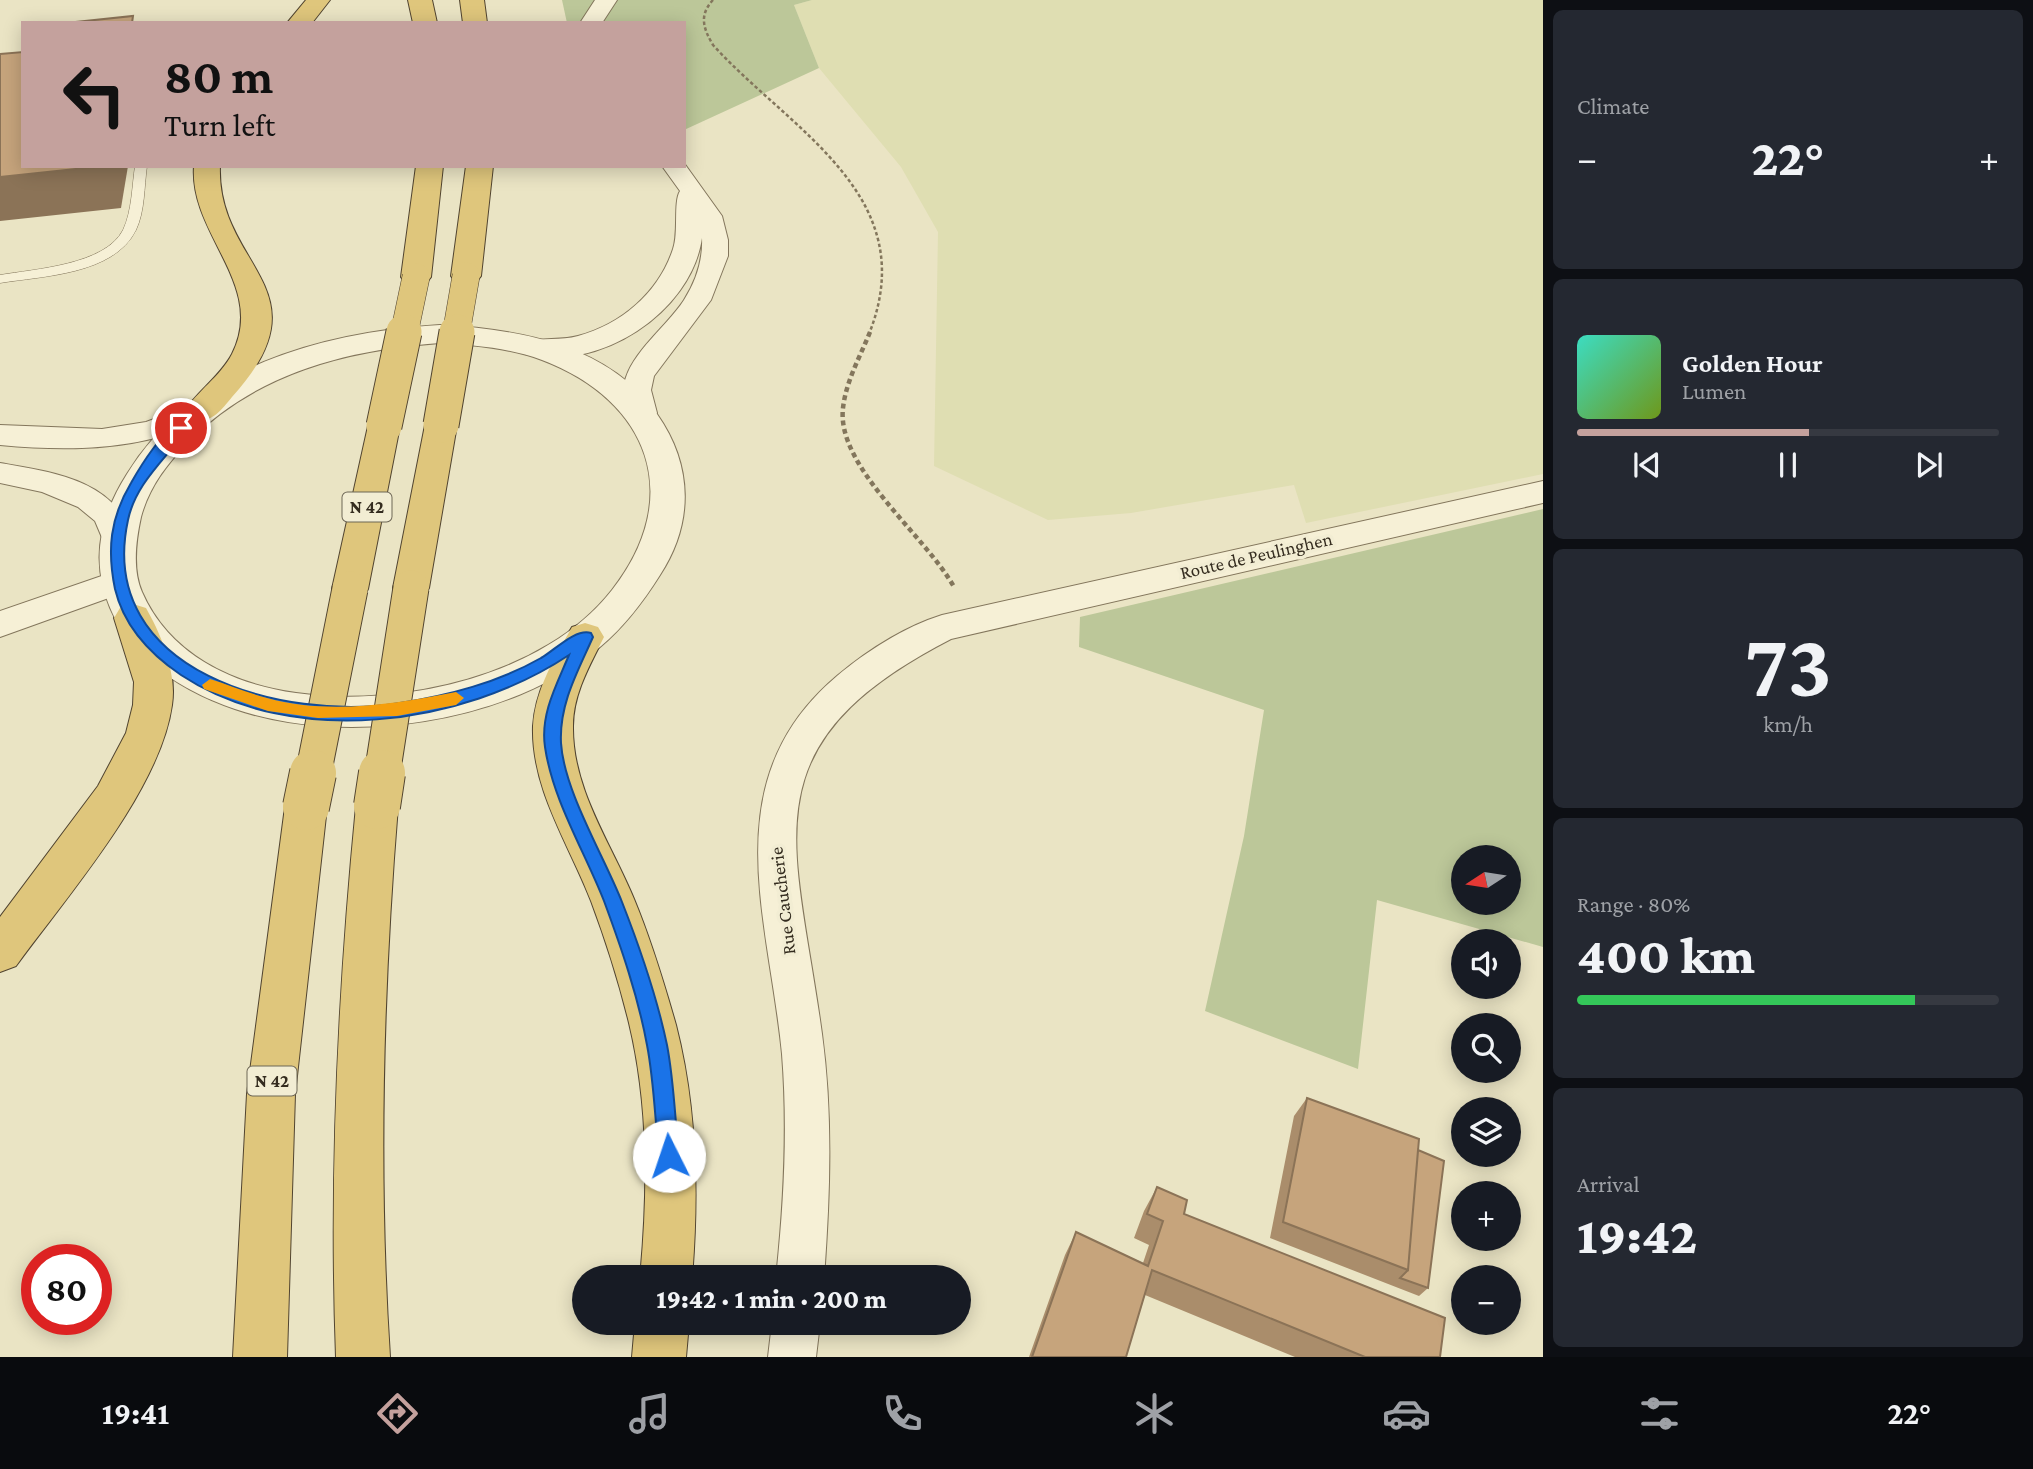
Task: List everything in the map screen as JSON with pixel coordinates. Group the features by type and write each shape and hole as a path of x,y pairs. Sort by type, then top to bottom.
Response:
{"highway":[{"path":"301,21 318,0"},
{"path":"421,0 425,21"},
{"path":"472,0 475,21"},
{"path":"200,412 242,366 251,347 258,316 252,285 214,214 208,194 207,168"},
{"name":"N 42","path":"260,1357 271,1094 306,807 416,277 430,168"},
{"path":"363,1357 357,1196 360,1066 369,894 377,806 411,588 475,223 480,168"},
{"path":"0,952 108,803 145,735 153,707 153,682 149,656 126,600"},
{"path":"585,637 559,695 553,722 553,747 571,808 612,901 641,983 657,1045 671,1182 667,1265"},
{"path":"659,1357 661,1335"}],"street":[{"path":"592,21 606,0"},
{"path":"535,348 576,346 604,337 625,327 663,293 685,260 692,240 694,217 682,177"},
{"path":"0,473 43,483 100,506 111,520 117,539 126,600 169,659 223,691 292,709 344,713 424,706 475,693 546,663 606,619 640,581 652,561 667,521 670,491 667,463 661,445 642,413 636,390 638,379 653,355 686,318 715,264 712,225 682,177"},
{"path":"0,435 75,440 136,437 158,431 200,412 264,373 312,354 363,341 414,335 465,335 535,348 596,374 642,413"},
{"path":"117,539 121,519 138,481 164,444 200,412"},
{"name":"Route de Peulinghen","path":"970,620 1543,492"},
{"path":"0,624 126,600"},
{"name":"Rue Caucherie","path":"801,1265 808,1136 803,1054 778,891 775,844 778,798 789,761 809,724 837,696 877,663 915,640 970,620"},
{"path":"792,1357 795,1335"}],"lane":[{"path":"0,279 88,262 119,245 129,230 141,168"}],"path":[{"path":"713,0 705,8 701,18 704,32 713,45 853,181 877,230 882,255 877,310 846,393 841,420 847,444 862,468 947,571 970,620"}],"green space":[{"path":"562,0 812,0 794,5 819,68 686,129 686,21 567,21"},
{"path":"812,0 1543,0 1543,474 1306,523 1294,485 1131,513 1048,520 934,466 938,232 901,167 819,68 794,5"},
{"path":"1543,509 1543,947 1521,941 1521,929 1479,929 1377,900 1358,1069 1205,1011 1244,836 1264,710 1079,647 1080,617"}],"building":[{"path":"133,16 132,21 85,21"},
{"path":"21,52 21,168 85,168 0,177 0,54"},
{"path":"1307,1098 1419,1139 1408,1270 1283,1222"},
{"path":"1418,1150 1444,1161 1428,1288 1400,1278 1408,1270"},
{"path":"1157,1187 1187,1200 1184,1214 1445,1318 1440,1357 1365,1357 1152,1270 1126,1357 1032,1357 1076,1232 1148,1266 1163,1221 1147,1214"}],"slow traffic":[{"path":"210,685 268,705 318,712 370,713 424,706 456,698"}],"route":[{"path":"181,428 150,462 128,500 121,519 116,559 119,582 127,605 143,633 169,659 203,682 245,699 292,709 344,713 397,710 449,700 500,684 546,663 585,637 559,695 553,722 553,747 571,808 612,901 641,983 657,1045 669,1156"}]}
